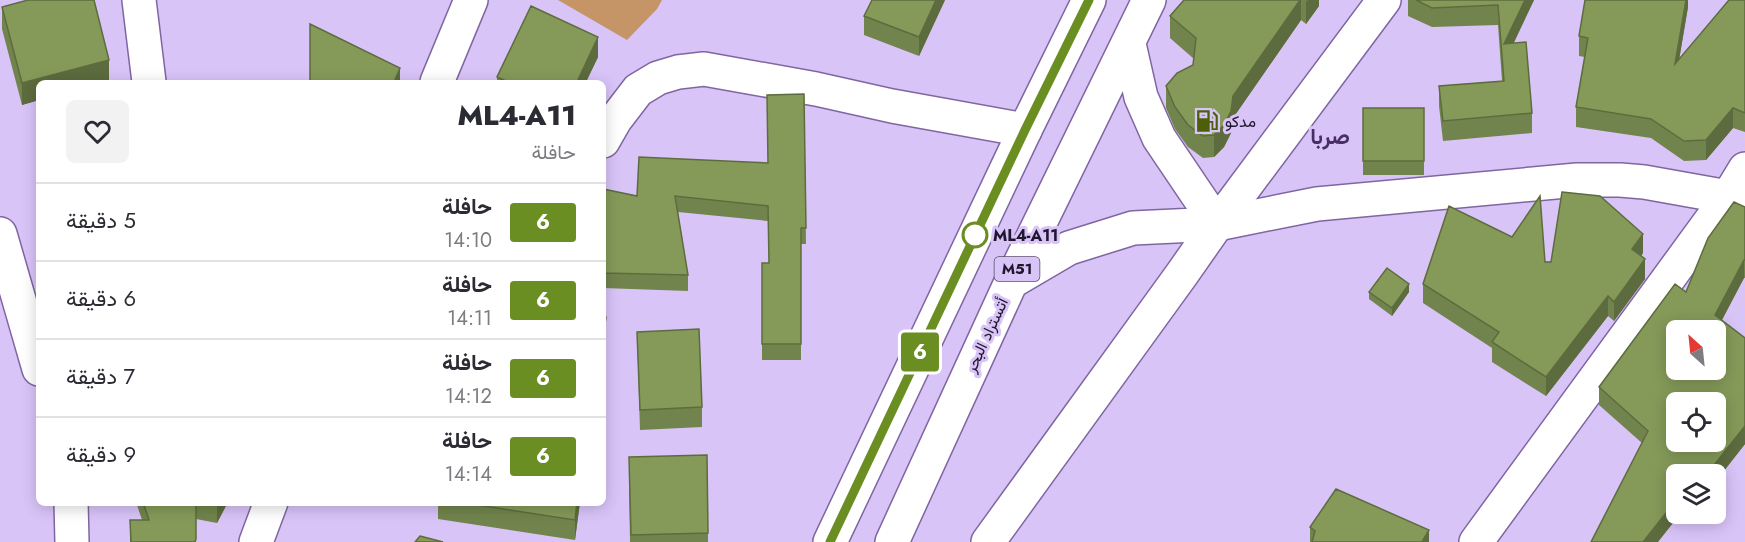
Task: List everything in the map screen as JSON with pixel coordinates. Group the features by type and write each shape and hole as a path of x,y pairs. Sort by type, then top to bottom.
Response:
{"main road":[{"path":"139,0 149,80"},
{"path":"438,80 471,0"},
{"path":"831,542 1025,130 1089,0"},
{"name":"أتستراد البحر","path":"892,542 1011,282 1149,0"},
{"path":"988,542 1217,224 1384,0"},
{"path":"1128,44 1142,97 1159,138 1217,224"},
{"path":"606,136 638,90 658,78 678,72 704,69 1025,130"},
{"path":"1476,542 1736,200 1745,169"},
{"path":"1011,282 1069,248 1133,228 1217,224 1317,204 1493,186 1578,180 1644,182 1736,200"},
{"path":"0,234 36,359"},
{"path":"71,506 72,542"},
{"path":"256,542 270,506"}],"shaded area":[{"path":"558,0 662,0 657,9 627,40"}],"building":[{"path":"28,0 94,0 109,60 22,83 2,7"},
{"path":"872,0 936,0 919,37 864,16"},
{"path":"1184,0 1300,0 1233,96 1231,111 1224,125 1214,135 1203,136 1188,125 1175,107 1166,86 1177,73 1193,65 1196,38 1170,16"},
{"path":"1416,0 1525,0 1504,44 1526,42 1532,113 1443,121 1439,86 1504,81 1498,5 1432,8"},
{"path":"1585,0 1686,0 1675,64 1729,0 1745,0 1745,113 1733,108 1706,140 1684,141 1651,119 1576,107 1588,38 1579,36"},
{"path":"531,6 598,37 578,80 504,80 497,77"},
{"path":"310,24 400,68 395,80 310,80"},
{"path":"804,94 806,228 801,228 801,344 762,344 762,263 769,263 768,206 675,196 688,275 606,273 606,190 637,196 639,157 768,163 767,95"},
{"path":"1363,108 1424,108 1424,161 1363,161"},
{"path":"1562,192 1600,196 1643,234 1632,249 1645,259 1614,302 1608,296 1546,377 1492,342 1499,332 1423,284 1449,206 1512,237 1540,196 1545,262 1551,262"},
{"path":"1734,202 1745,207 1745,260 1715,315 1722,320 1666,320 1666,380 1726,380 1726,323 1745,338 1745,426 1726,450 1726,392 1666,392 1666,452 1724,452 1715,464 1666,464 1666,513 1643,542 1591,542 1648,431 1599,387 1675,284 1686,292 1708,238"},
{"path":"1387,268 1409,284 1392,308 1369,292"},
{"path":"699,329 702,407 640,410 637,332"},
{"path":"707,455 708,533 631,535 629,457"},
{"path":"1336,489 1429,530 1422,542 1312,542 1315,531 1310,527"},
{"path":"144,506 196,506 195,542 131,542 130,520 149,520"},
{"path":"484,506 577,506 575,520"},
{"path":"420,536 443,542 415,542"}],"bus line":[{"name":"6","path":"830,542 1089,0"}],"place":[{"name":"مدكو","path":"1207,121"},
{"name":"ML4-A11","path":"975,235"}],"district":[{"name":"صربا","path":"1330,136"}]}
